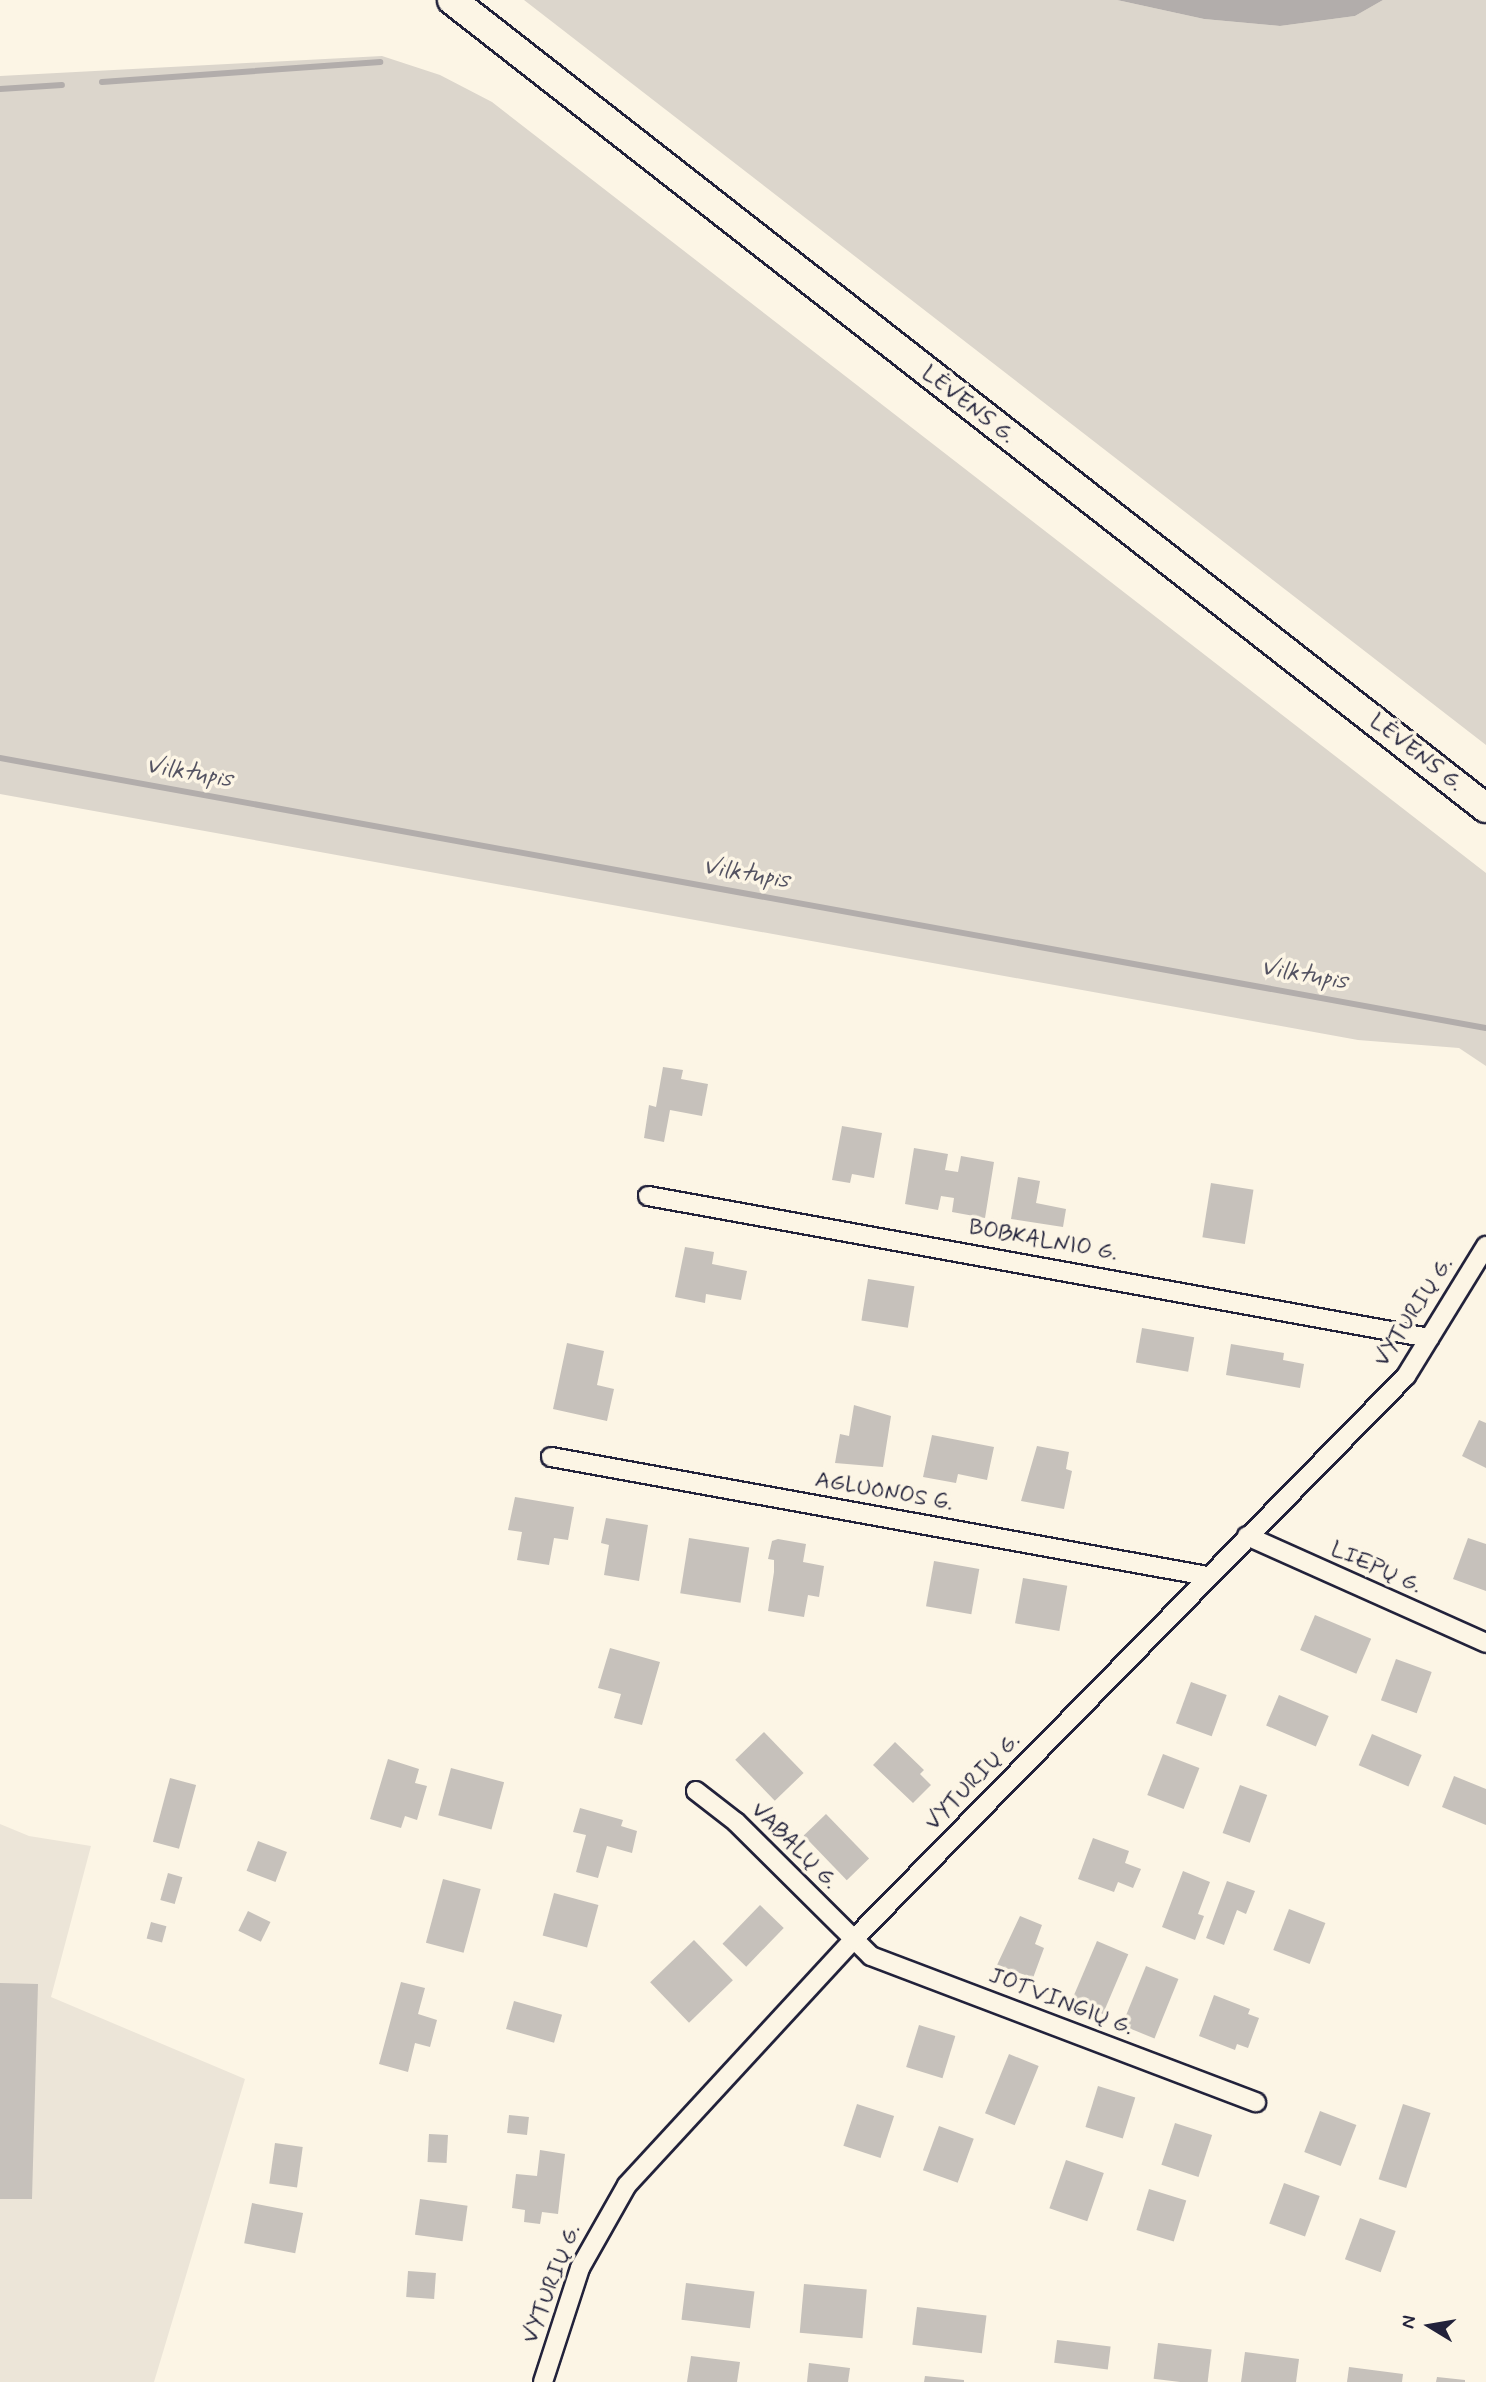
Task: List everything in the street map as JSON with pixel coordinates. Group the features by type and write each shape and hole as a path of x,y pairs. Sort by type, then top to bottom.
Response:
{"main road":[{"name":"LĖVENS G.","path":"452,0 1486,808"}],"street":[{"name":"BOBKALNIO G.","path":"648,1196 1429,1338"},
{"name":"VYTURIŲ G.","path":"543,2382 580,2268 627,2185 853,1940 1406,1376 1486,1246"},
{"name":"AGLUONOS G.","path":"551,1457 1208,1576"},
{"name":"LIEPŲ G.","path":"1247,1536 1486,1643"},
{"name":"VABALŲ G.","path":"696,1791 736,1822 853,1940"},
{"name":"JOTVINGIŲ G.","path":"853,1940 871,1956 1256,2102"}],"shaded area":[{"path":"524,0 1117,0 1204,19 1280,26 1355,16 1383,0 1486,0 1486,745"},
{"path":"1117,0 1383,0 1355,16 1280,26 1204,19"},
{"path":"382,56 440,75 492,102 1486,873 1486,1066 1459,1048 1358,1040 0,794 0,76"},
{"path":"0,1824 29,1836 91,1846 51,1997 245,2079 154,2382 0,2382"}],"building":[{"path":"663,1067 683,1070 681,1079 708,1084 702,1116 670,1110 664,1142 644,1138 649,1105 656,1107"},
{"path":"842,1126 882,1133 874,1178 852,1174 850,1183 832,1180"},
{"path":"914,1148 948,1154 945,1170 958,1172 961,1156 994,1162 985,1218 952,1212 954,1198 941,1196 938,1210 905,1204"},
{"path":"1018,1177 1040,1181 1036,1203 1066,1209 1063,1227 1011,1219"},
{"path":"1211,1183 1253,1190 1245,1244 1202,1237"},
{"path":"685,1247 714,1252 712,1264 747,1271 741,1300 706,1294 705,1303 675,1297"},
{"path":"868,1279 914,1286 908,1328 861,1320"},
{"path":"1142,1328 1194,1337 1188,1372 1136,1362"},
{"path":"567,1343 604,1351 597,1385 614,1389 607,1421 553,1409"},
{"path":"1231,1344 1284,1353 1283,1360 1304,1364 1300,1388 1226,1375"},
{"path":"854,1405 891,1416 883,1467 835,1463 840,1434 849,1436"},
{"path":"1479,1420 1486,1423 1486,1468 1462,1456"},
{"path":"932,1435 994,1447 987,1480 958,1474 956,1483 923,1477"},
{"path":"1037,1446 1069,1452 1066,1469 1072,1471 1064,1509 1021,1501"},
{"path":"515,1497 574,1507 568,1540 554,1538 549,1565 517,1560 522,1532 508,1530"},
{"path":"606,1518 648,1525 639,1581 604,1575 609,1545 601,1543"},
{"path":"689,1538 749,1548 740,1603 680,1593"},
{"path":"1468,1538 1486,1544 1486,1591 1453,1579"},
{"path":"778,1539 806,1544 803,1562 824,1566 819,1597 808,1595 804,1617 768,1611 774,1560 768,1559 772,1541"},
{"path":"934,1561 979,1569 971,1614 926,1606"},
{"path":"1023,1578 1067,1586 1059,1631 1015,1623"},
{"path":"1315,1615 1371,1639 1356,1674 1300,1650"},
{"path":"610,1648 660,1662 642,1725 614,1718 621,1694 598,1688"},
{"path":"1396,1659 1432,1672 1417,1713 1381,1700"},
{"path":"1191,1682 1227,1695 1212,1736 1176,1723"},
{"path":"1279,1695 1329,1716 1316,1746 1266,1725"},
{"path":"764,1732 804,1773 775,1801 735,1760"},
{"path":"1372,1734 1422,1755 1408,1786 1359,1765"},
{"path":"895,1742 924,1770 920,1774 931,1785 913,1803 873,1765"},
{"path":"1163,1754 1199,1768 1184,1809 1147,1795"},
{"path":"388,1759 419,1769 415,1783 427,1786 417,1820 405,1816 401,1828 370,1819"},
{"path":"451,1768 504,1782 491,1830 438,1815"},
{"path":"1454,1776 1486,1789 1486,1825 1442,1807"},
{"path":"170,1778 196,1785 179,1849 153,1842"},
{"path":"1240,1785 1267,1795 1250,1843 1223,1833"},
{"path":"580,1808 623,1820 621,1826 637,1831 632,1853 607,1846 598,1878 576,1872 586,1835 573,1832"},
{"path":"826,1814 869,1859 847,1880 804,1836"},
{"path":"1093,1838 1129,1851 1125,1863 1141,1869 1133,1888 1118,1882 1114,1892 1078,1879"},
{"path":"258,1841 287,1852 275,1882 247,1871"},
{"path":"1183,1871 1210,1882 1198,1914 1204,1916 1195,1940 1162,1927"},
{"path":"168,1873 182,1877 175,1904 160,1900"},
{"path":"443,1879 481,1889 464,1953 426,1943"},
{"path":"1227,1881 1255,1891 1246,1914 1237,1910 1224,1945 1206,1938"},
{"path":"554,1893 598,1905 587,1947 543,1936"},
{"path":"760,1905 784,1928 746,1967 722,1944"},
{"path":"1289,1909 1325,1923 1310,1964 1273,1950"},
{"path":"248,1911 270,1922 261,1942 238,1931"},
{"path":"1020,1916 1042,1925 1035,1944 1044,1948 1033,1978 997,1965"},
{"path":"151,1922 166,1926 162,1943 147,1938"},
{"path":"694,1940 733,1980 689,2023 650,1982"},
{"path":"1097,1941 1128,1954 1103,2014 1072,2001"},
{"path":"1146,1966 1178,1979 1154,2038 1122,2025"},
{"path":"401,1982 425,1988 418,2014 437,2020 430,2047 415,2043 408,2072 379,2064"},
{"path":"0,1983 38,1984 32,2199 0,2199"},
{"path":"1214,1995 1250,2009 1248,2014 1259,2018 1248,2048 1237,2044 1235,2050 1199,2036"},
{"path":"514,2001 562,2015 554,2043 506,2029"},
{"path":"919,2025 955,2036 942,2078 906,2067"},
{"path":"1009,2054 1039,2066 1015,2125 985,2113"},
{"path":"1098,2086 1135,2097 1123,2139 1085,2127"},
{"path":"857,2104 894,2116 880,2158 843,2146"},
{"path":"1403,2104 1431,2113 1406,2188 1379,2179"},
{"path":"1320,2111 1356,2125 1341,2166 1304,2152"},
{"path":"509,2115 529,2117 527,2135 507,2133"},
{"path":"1175,2123 1212,2135 1198,2177 1161,2165"},
{"path":"939,2126 974,2139 958,2183 923,2170"},
{"path":"429,2134 448,2135 447,2163 428,2162"},
{"path":"275,2143 303,2147 297,2187 269,2184"},
{"path":"540,2150 565,2154 558,2214 542,2212 540,2224 524,2222 525,2210 512,2208 516,2174 537,2176"},
{"path":"1066,2160 1104,2173 1087,2221 1049,2208"},
{"path":"1284,2183 1320,2196 1305,2236 1269,2223"},
{"path":"1149,2189 1186,2200 1174,2242 1136,2230"},
{"path":"420,2199 468,2206 463,2241 415,2235"},
{"path":"252,2203 303,2213 295,2253 244,2243"},
{"path":"1360,2218 1396,2231 1381,2272 1345,2259"},
{"path":"408,2271 436,2273 434,2299 406,2297"},
{"path":"686,2283 754,2291 750,2328 681,2320"},
{"path":"804,2284 867,2289 862,2338 800,2333"},
{"path":"917,2307 986,2316 982,2353 912,2345"},
{"path":"1057,2340 1111,2347 1108,2369 1054,2363"},
{"path":"1158,2343 1212,2350 1208,2382 1154,2379"},
{"path":"1245,2352 1299,2359 1296,2382 1241,2382"},
{"path":"691,2356 740,2362 737,2382 687,2382"},
{"path":"809,2363 850,2368 848,2382 807,2382"},
{"path":"1349,2367 1403,2374 1402,2382 1347,2382"},
{"path":"925,2376 964,2380 964,2382 924,2382"},
{"path":"1437,2377 1465,2380 1465,2382 1436,2382"}],"waterway":[{"path":"102,82 380,62"},
{"path":"0,89 62,85"},
{"name":"Vilktupis","path":"0,758 1486,1028"}]}
